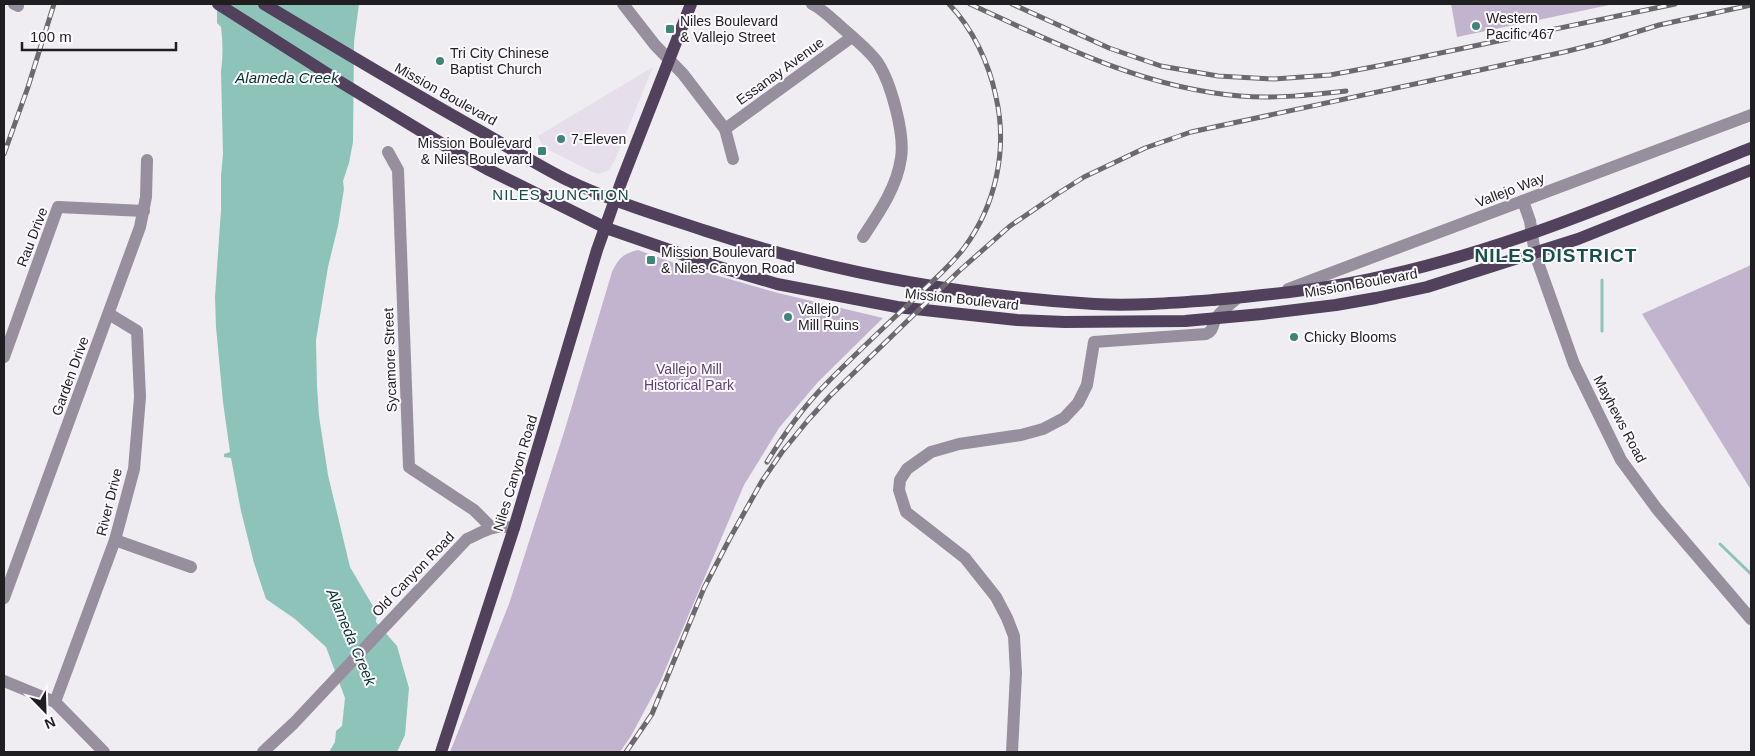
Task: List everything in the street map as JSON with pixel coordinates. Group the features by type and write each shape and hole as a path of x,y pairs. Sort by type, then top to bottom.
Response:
{"main road":[{"name":"Mission Boulevard","path":"218,4 377,104 487,169 606,228 716,266 777,284 897,307 1017,320 1148,322 1216,319 1336,305 1427,286 1535,254 1578,239 1751,170"},
{"name":"Mission Boulevard","path":"264,4 377,72 564,178 615,201 780,254 856,272 964,290 1103,304 1237,298 1333,285 1402,272 1475,252 1570,221 1751,148"},
{"name":"Niles Canyon Road","path":"441,752 514,528 597,250 669,59 692,4"},
{"path":"1333,285 1336,305"}],"street":[{"path":"623,4 725,129 733,159"},
{"path":"812,4 852,37 878,62 893,98 900,127 901,158 891,192 878,216 863,237"},
{"name":"Essanay Avenue","path":"725,129 852,37"},
{"name":"Vallejo Way","path":"1279,293 1751,115"},
{"name":"Sycamore Street","path":"388,152 398,170 409,466 474,510 491,527"},
{"name":"Garden Drive","path":"4,598 140,227 146,197 147,160"},
{"name":"Mayhews Road","path":"1522,201 1530,221 1535,254 1574,364 1606,433 1621,460 1657,509 1751,619"},
{"name":"Rau Drive","path":"4,357 58,207 144,210"},
{"path":"1012,752 1016,673 1014,636 1007,618 996,596 965,558 924,524 906,512 899,490 900,480 907,469 931,452 959,444 1021,435 1043,429 1064,418 1078,403 1087,385 1094,342 1200,335 1211,331 1216,319 1237,298"},
{"name":"River Drive","path":"55,702 115,540 134,469 140,397 137,331 109,314"},
{"path":"491,527 504,526 514,528"},
{"name":"Old Canyon Road","path":"263,752 300,717 394,615 467,540 491,527"},
{"path":"115,540 191,567"},
{"path":"4,681 55,702 104,752"}],"shaded area":[{"path":"653,67 616,158 609,170 598,174 543,147 538,136"}],"green space":[{"path":"1451,4 1614,4 1457,37"},
{"name":"Vallejo Mill Historical Park","path":"638,250 680,265 778,293 883,318 818,382 779,428 744,485 660,682 631,736 620,752 450,752 509,604 565,429 612,272 622,257"},
{"path":"1751,265 1751,490 1642,314"}],"water":[{"name":"Alameda Creek","path":"217,4 359,4 354,42 353,142 343,181 344,189 338,226 328,267 316,340 317,386 319,416 328,475 350,567 377,613 376,622 397,646 409,688 405,735 397,752 329,752 335,742 336,731 342,726 345,698 326,647 295,619 266,599 254,563 241,511 231,458 224,457 224,454 230,452 223,402 215,297 223,154 222,44 221,27 217,23"}],"waterway":[{"path":"1602,280 1602,331"},
{"path":"1720,544 1751,574"}],"railway":[{"path":"4,154 28,87 54,4"},
{"path":"767,462 809,402 959,254 984,214 991,195 1000,156 1001,136 996,97 989,72 973,35 949,4"},
{"path":"970,4 1068,49 1135,74 1169,84 1204,91 1253,97 1293,96 1346,91"},
{"path":"1012,4 1109,48 1161,66 1218,76 1274,79 1330,75 1675,4"},
{"path":"626,752 652,714 704,588 762,481 782,452 831,395 959,271 1010,226 1057,194 1084,177 1145,148 1191,132 1564,52 1659,25 1751,5"}],"place":[{"name":"Western Pacific 467","path":"1476,26"},
{"name":"Niles Boulevard & Vallejo Street","path":"670,29"},
{"name":"Tri City Chinese Baptist Church","path":"440,61"},
{"name":"7-Eleven","path":"561,139"},
{"name":"Mission Boulevard & Niles Boulevard","path":"542,151"},
{"name":"Mission Boulevard & Niles Canyon Road","path":"651,260"},
{"name":"Vallejo Mill Ruins","path":"788,317"},
{"name":"Chicky Blooms","path":"1294,337"}],"district":[{"name":"NILES JUNCTION","path":"561,195"},
{"name":"NILES DISTRICT","path":"1556,255"}]}
